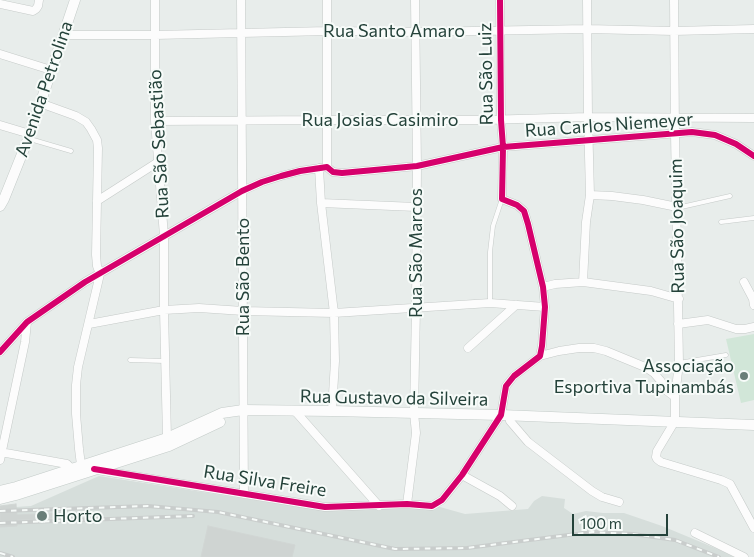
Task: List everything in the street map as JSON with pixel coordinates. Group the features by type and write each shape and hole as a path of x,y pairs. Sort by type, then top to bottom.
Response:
{"main road":[{"name":"Avenida Petrolina","path":"1,201 29,137 75,0"},
{"name":"Rua Gustavo da Silveira","path":"0,499 16,496 169,446 243,410"},
{"name":"Rua Gustavo da Silveira","path":"0,491 167,438 222,413 243,410 414,413 754,425"}],"street":[{"path":"0,4 33,11 40,0"},
{"name":"Rua São Sebastião","path":"155,0 155,121 164,236 167,438"},
{"name":"Rua São Bento","path":"241,0 244,494"},
{"path":"327,0 328,120 321,204 334,313 335,361 332,411"},
{"name":"Rua São Marcos","path":"406,504 416,433 414,413 417,166 415,0"},
{"name":"Rua São Luiz","path":"500,0 503,147 502,199"},
{"path":"583,282 586,222 590,196 587,0"},
{"name":"Rua São Joaquim","path":"674,0 679,299 679,363 675,397 675,421"},
{"name":"Rua Santo Amaro","path":"64,35 241,34 328,31 416,32 587,29 674,31 754,29"},
{"path":"0,54 51,70"},
{"path":"27,322 25,342 0,455 67,464 76,467 79,449 76,414 78,367 100,274 96,255 98,148 97,140 86,122 76,116 40,104"},
{"name":"Rua Josias Casimiro","path":"155,121 502,120 588,117 754,118"},
{"path":"0,125 29,137"},
{"name":"Rua Carlos Niemeyer","path":"0,352 27,322 85,282 242,191 262,182 300,171 323,168 342,173 417,166 503,147 692,132 714,135 736,144 754,156"},
{"path":"97,201 158,162"},
{"path":"590,196 612,196 643,200 676,208"},
{"path":"502,199 517,205 524,211 543,288 546,307 540,356"},
{"path":"321,204 416,207"},
{"path":"543,288 555,284 583,282 651,291 679,299"},
{"path":"744,282 754,305"},
{"path":"88,324 164,310 198,308 334,313 490,303 546,307"},
{"path":"468,348 516,305"},
{"path":"678,324 708,320 736,329 754,327"},
{"path":"512,506 500,496 462,475 505,416 506,386 514,376 540,356 579,348 594,348 606,351 645,367 654,373 667,391 675,397"},
{"path":"295,411 379,506"},
{"path":"505,416 528,442 592,491 602,498 619,502"},
{"path":"0,419 8,421"},
{"path":"675,421 657,451 657,459 660,462 728,483 754,528"},
{"name":"Rua Silva Freire","path":"94,470 325,507 406,504 432,506 442,500 462,475"},
{"path":"695,533 744,557"}],"lane":[{"path":"29,137 71,151"},
{"path":"676,208 730,196"},
{"path":"490,303 490,252 493,226 502,199"},
{"path":"721,222 754,218"},
{"path":"679,363 726,355"},
{"path":"130,360 165,361"}],"shaded area":[{"path":"99,476 312,509 440,507 465,514 528,509 534,501 542,496 565,499 564,508 573,514 586,511 624,513 662,526 734,557 0,557 0,508 31,506"}],"green space":[{"name":"Associação Esportiva Tupinambás","path":"754,334 754,400 741,403 726,339"}],"building":[{"name":"Horto","path":"16,504 17,515 84,512 84,517 17,520 17,526 0,527 0,506"},
{"path":"208,526 295,545 292,557 201,557"}],"railway":[{"path":"0,511 148,506 218,512 395,549 467,548 592,532 633,534 675,540 719,557"},
{"path":"0,523 193,516"},
{"path":"0,553 13,557"}],"cycle path":[{"path":"94,469 325,507 407,504 432,506 442,500 462,475 501,415 506,386 514,376 540,356 542,346 545,307 543,287 528,224 524,211 517,205 502,199 503,147 500,0"},
{"path":"0,352 27,322 85,282 242,191 262,182 300,171 327,167 333,172 342,173 417,166 503,147 692,132 715,135 736,144 754,156"}],"place":[{"name":"Associação Esportiva Tupinambás","path":"744,376"},
{"name":"Horto","path":"42,516"}]}
